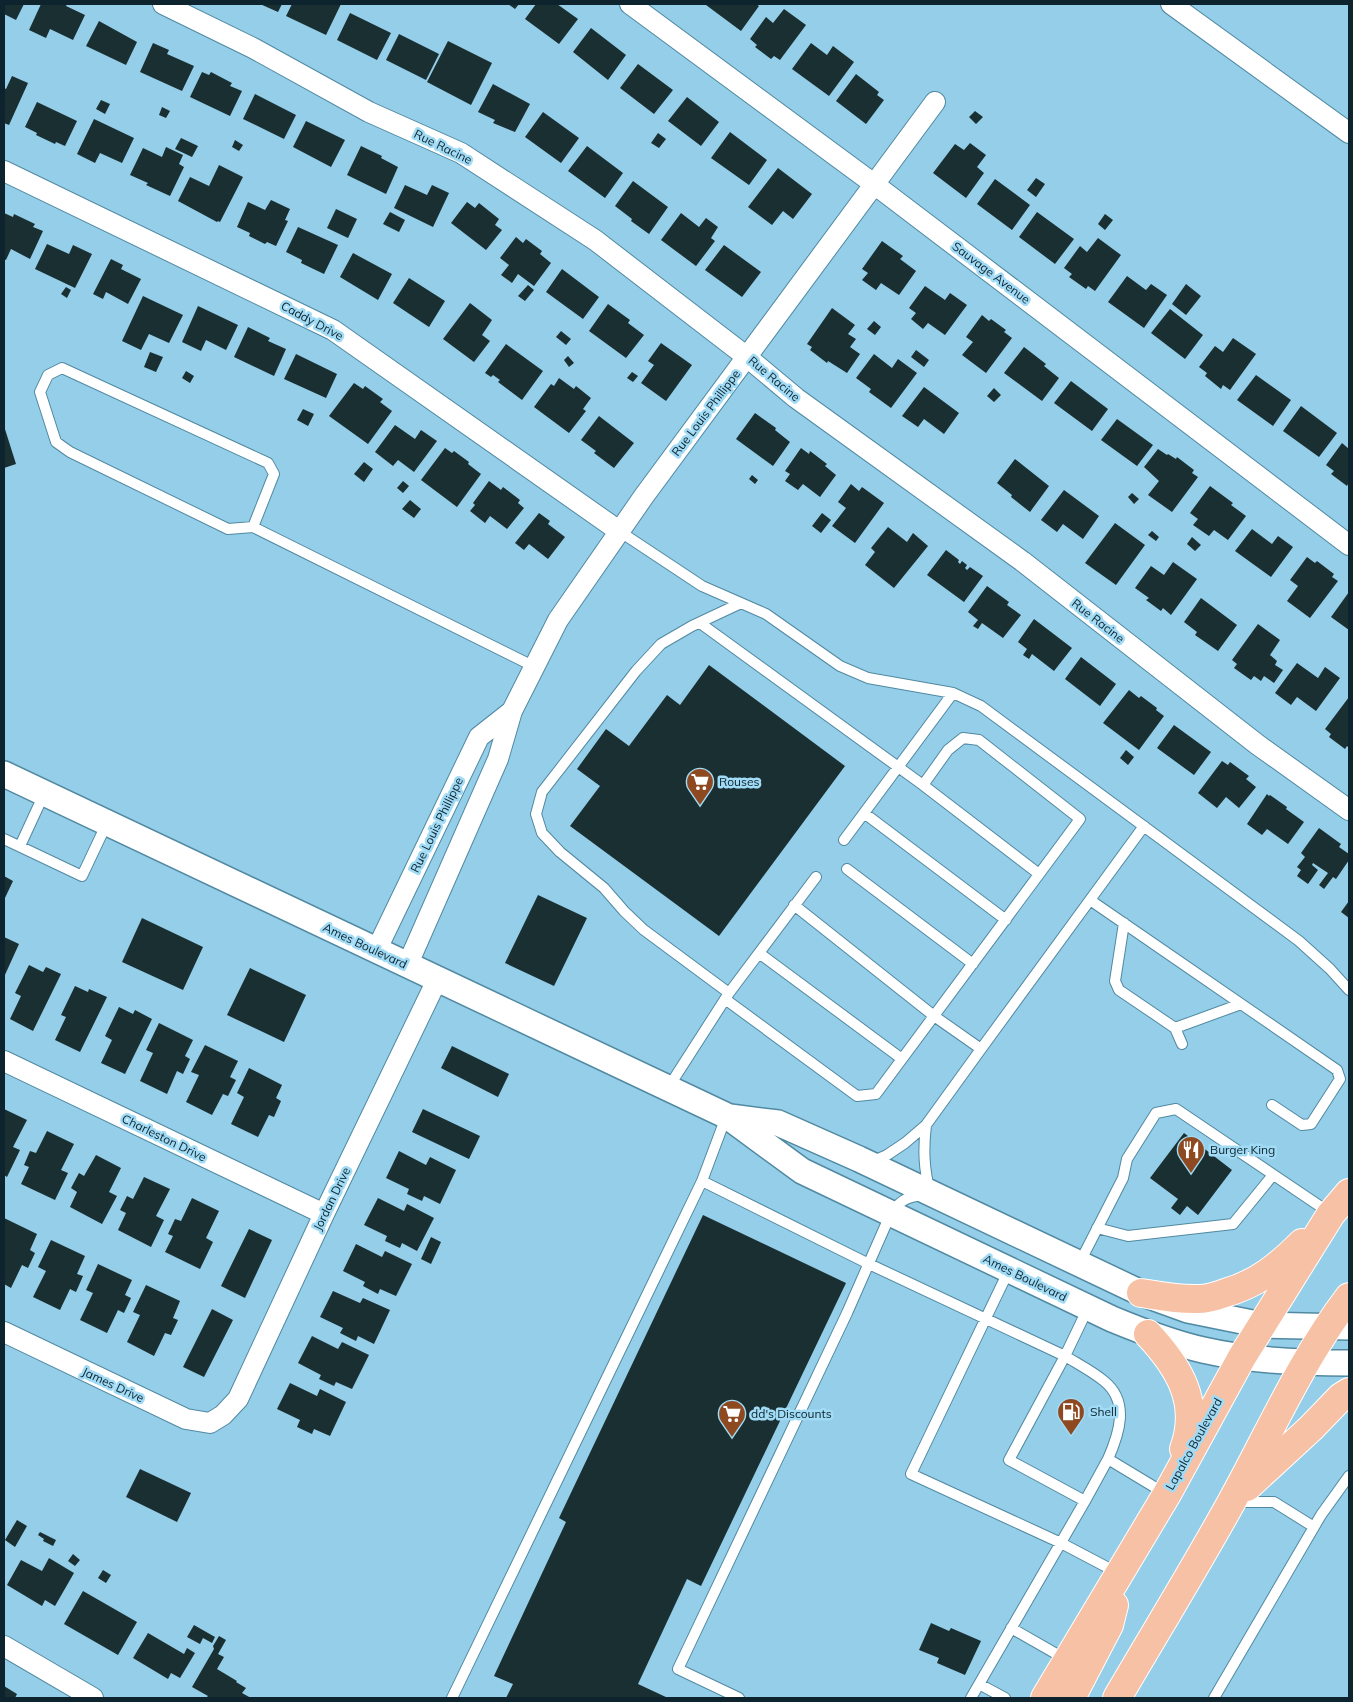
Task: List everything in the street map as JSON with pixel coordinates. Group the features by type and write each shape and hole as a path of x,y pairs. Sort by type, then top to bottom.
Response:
{"main road":[{"name":"Lapalco Boulevard","path":"1045,1698 1167,1494 1242,1357 1331,1214 1349,1193"},
{"path":"1141,1293 1172,1298 1200,1299 1240,1289 1272,1271 1331,1214"},
{"path":"1117,1698 1232,1502 1305,1363 1338,1327 1349,1297"},
{"path":"1148,1334 1163,1349 1175,1366 1188,1398 1190,1422 1187,1440 1167,1494"},
{"path":"1232,1502 1311,1428 1341,1397 1349,1392"},
{"path":"1071,1698 1109,1626 1120,1574"}],"street":[{"name":"Rue Racine","path":"163,4 254,48 370,112 461,153 595,240 747,357 796,398 1022,561 1258,745 1349,810"},
{"name":"Sauvage Avenue","path":"630,4 874,184 1349,545"},
{"path":"1171,4 1349,133"},
{"name":"Rue Louis Phillippe","path":"407,966 498,759 512,711 558,620 619,532 935,102"},
{"name":"Caddy Drive","path":"4,172 332,330 619,532"},
{"name":"Rue Louis Phillippe","path":"376,951 480,737 512,711"},
{"name":"Ames Boulevard","path":"4,774 727,1116 802,1171 1088,1308 1148,1334 1203,1350 1242,1357 1305,1363 1349,1363"},
{"name":"Jordan Drive","path":"223,1415 238,1399 324,1214 438,980"},
{"name":"Charleston Drive","path":"4,1062 324,1214"},
{"name":"Ames Boulevard","path":"727,1116 778,1123 1141,1293 1188,1310 1262,1324 1338,1327"},
{"name":"James Drive","path":"4,1332 186,1419 210,1423 223,1415"},
{"path":"4,1646 93,1698"}],"lane":[{"path":"253,527 274,474 268,463 62,368 48,375 40,392 56,442 70,452 228,529 253,527 534,667"},
{"path":"619,532 702,586 766,614 840,666 868,678 953,693 981,706 1299,941 1330,969 1349,990"},
{"path":"741,603 700,622 661,644 636,671 542,792 536,814 542,833 560,852 604,888 644,930 857,1096 876,1094 1080,819 979,740 963,738 948,750 922,785"},
{"path":"700,622 1040,874"},
{"path":"844,840 953,693"},
{"path":"20,846 44,794"},
{"path":"864,813 1006,920"},
{"path":"4,839 82,876 107,823"},
{"path":"868,1164 887,1155 905,1143 926,1125 1144,826"},
{"path":"847,869 973,964"},
{"path":"668,1088 727,996 816,877"},
{"path":"1090,900 1337,1070 1340,1079 1310,1124 1302,1125 1272,1105"},
{"path":"794,905 934,1016 981,1049"},
{"path":"1124,923 1115,981 1119,990 1175,1028 1182,1044"},
{"path":"759,953 902,1059"},
{"path":"1175,1028 1241,1004"},
{"path":"1078,1264 1123,1178 1127,1159 1156,1113 1176,1109 1331,1214"},
{"path":"452,1698 702,1181 727,1116"},
{"path":"739,1698 678,1670 869,1264 891,1213 900,1201 910,1197 930,1194 925,1170 924,1146 926,1125"},
{"path":"1097,1228 1128,1236 1233,1224 1274,1175"},
{"path":"702,1181 869,1264 1065,1356 1104,1381 1114,1390 1119,1401 1120,1427 1108,1459 970,1698"},
{"path":"1009,1270 911,1474 1060,1543 1120,1574"},
{"path":"1085,1501 1008,1460 1065,1356 1088,1308"},
{"path":"1108,1459 1167,1494"},
{"path":"1214,1698 1321,1515 1349,1476"},
{"path":"1232,1502 1274,1502 1314,1527"},
{"path":"1011,1628 1068,1660"},
{"path":"978,1684 1006,1698"}],"building":[{"path":"4,4 24,4 16,20 4,14"},
{"path":"41,4 67,4 66,6 85,15 73,40 50,29 46,38 29,30"},
{"path":"260,4 282,4 278,12"},
{"path":"292,4 341,4 326,35 286,16"},
{"path":"508,4 519,4 515,9"},
{"path":"536,4 557,4 578,19 559,44 525,19"},
{"path":"707,4 756,4 759,6 741,31"},
{"path":"784,9 806,25 780,60 774,56 771,59 755,47 757,45 750,39 766,17 773,23"},
{"path":"350,13 391,33 377,60 337,40"},
{"path":"99,21 137,42 126,65 86,46"},
{"path":"591,28 626,55 608,80 573,52"},
{"path":"399,34 439,54 426,80 386,60"},
{"path":"448,41 492,63 471,105 427,82"},
{"path":"153,43 169,50 167,54 194,66 182,91 140,72"},
{"path":"811,43 827,55 833,46 854,62 829,96 792,69"},
{"path":"638,64 673,90 654,114 620,88"},
{"path":"202,72 209,75 211,72 232,83 230,86 242,91 230,116 190,97"},
{"path":"856,74 879,92 877,95 884,100 866,124 836,101"},
{"path":"12,76 28,83 9,125 4,123 4,88 6,89"},
{"path":"493,84 530,104 515,132 493,123 495,120 478,112"},
{"path":"255,94 296,115 284,139 243,119"},
{"path":"687,97 719,122 701,146 668,121"},
{"path":"101,100 110,104 105,114 96,109"},
{"path":"37,102 77,121 65,146 56,142 55,144 36,135 37,133 25,127"},
{"path":"162,107 170,111 166,118 159,115"},
{"path":"975,111 983,117 976,124 969,117"},
{"path":"543,112 579,138 561,163 525,137"},
{"path":"94,119 134,138 122,163 100,153 95,163 77,154"},
{"path":"306,121 345,140 331,167 293,147"},
{"path":"730,132 767,160 749,185 711,158"},
{"path":"658,133 666,139 659,148 651,143"},
{"path":"181,138 198,146 192,157 175,149"},
{"path":"235,140 243,145 239,151 232,147"},
{"path":"970,143 986,155 977,167 984,173 966,198 933,173 955,144 964,150"},
{"path":"361,146 382,156 381,158 398,167 386,194 347,175"},
{"path":"587,146 623,173 605,198 568,171"},
{"path":"166,147 183,155 179,164 184,167 170,196 130,175 143,148 162,157"},
{"path":"219,165 243,177 220,222 217,222 178,201 190,177 209,186"},
{"path":"778,168 812,194 793,219 783,211 772,225 748,207"},
{"path":"1036,178 1045,184 1036,197 1027,190"},
{"path":"995,179 1030,205 1012,230 977,204"},
{"path":"633,181 668,207 649,234 615,206"},
{"path":"405,185 427,195 432,185 449,193 433,227 394,208"},
{"path":"271,200 290,209 285,220 288,221 276,246 267,242 265,244 249,236 250,233 237,227 248,202 265,210"},
{"path":"467,202 475,208 479,203 499,219 495,225 502,230 486,250 451,223"},
{"path":"336,209 357,219 348,238 327,228"},
{"path":"390,212 405,220 399,232 383,224"},
{"path":"1037,212 1074,239 1055,264 1019,237"},
{"path":"4,213 13,217 14,214 35,224 33,227 43,231 30,259 11,249 6,260 4,259"},
{"path":"681,213 699,227 706,218 718,227 711,238 715,241 696,266 661,240"},
{"path":"1105,214 1113,220 1105,230 1098,224"},
{"path":"298,227 338,245 324,274 301,263 302,260 286,252"},
{"path":"516,237 523,243 526,239 542,251 540,254 551,263 534,286 518,274 512,283 501,275 509,265 500,258"},
{"path":"1098,238 1121,255 1095,291 1088,286 1086,289 1069,277 1072,274 1064,268 1080,246 1087,252"},
{"path":"882,241 903,256 900,259 916,271 899,295 881,283 876,290 862,280 868,273 862,269"},
{"path":"47,244 69,254 73,245 92,254 75,288 35,269"},
{"path":"724,245 761,272 742,297 705,270"},
{"path":"353,253 392,274 378,300 340,277"},
{"path":"111,259 123,265 121,269 141,279 128,304 106,292 103,299 93,294"},
{"path":"562,269 599,297 583,319 546,292"},
{"path":"1127,276 1146,290 1151,284 1167,295 1144,328 1108,302"},
{"path":"409,278 445,301 429,327 393,303"},
{"path":"1186,284 1201,296 1186,315 1172,304"},
{"path":"528,285 534,290 525,301 518,296"},
{"path":"925,286 945,300 950,293 967,305 945,335 928,323 923,329 911,319 916,313 909,308"},
{"path":"66,287 71,290 67,298 61,294"},
{"path":"143,296 183,315 169,343 149,334 141,350 122,341"},
{"path":"470,303 492,320 482,335 490,341 474,362 443,339"},
{"path":"608,304 630,320 628,323 644,335 626,358 589,331"},
{"path":"198,306 238,325 226,350 206,340 201,351 182,342"},
{"path":"832,308 855,325 848,334 856,339 850,347 860,354 847,373 828,361 827,363 810,350 812,347 807,344"},
{"path":"1170,309 1203,335 1185,359 1151,333"},
{"path":"982,315 1006,330 1004,332 1012,338 986,373 962,355 973,342 966,337"},
{"path":"874,321 881,327 875,335 867,329"},
{"path":"248,327 270,338 268,341 286,349 274,376 234,357"},
{"path":"561,331 571,339 566,345 556,337"},
{"path":"1233,338 1256,354 1230,390 1223,385 1221,389 1205,376 1207,373 1199,367 1215,346 1223,352"},
{"path":"661,343 692,365 666,401 641,383 654,365 648,361"},
{"path":"506,344 543,371 522,400 498,382 500,380 493,375 491,377 485,373"},
{"path":"1024,347 1046,364 1044,366 1059,378 1042,401 1004,373"},
{"path":"916,350 929,360 924,367 911,357"},
{"path":"150,352 163,357 156,372 144,367"},
{"path":"296,354 337,374 326,398 284,379"},
{"path":"874,354 892,368 898,359 917,373 891,408 869,392 871,389 856,378"},
{"path":"568,356 574,363 569,367 564,360"},
{"path":"186,371 194,376 190,383 182,378"},
{"path":"632,372 638,376 633,382 627,378"},
{"path":"1256,375 1291,400 1273,426 1237,400"},
{"path":"559,378 574,389 576,386 591,398 583,409 586,411 569,433 534,407 551,384 554,386"},
{"path":"1071,381 1108,409 1092,431 1054,403"},
{"path":"354,383 363,389 365,386 383,399 380,402 392,411 368,444 329,416"},
{"path":"924,387 959,413 944,434 924,419 918,427 902,416"},
{"path":"994,388 1001,395 994,402 987,396"},
{"path":"1301,406 1337,433 1319,457 1283,431"},
{"path":"303,409 314,414 308,426 297,420"},
{"path":"755,413 776,428 775,430 790,442 773,466 736,439"},
{"path":"599,416 634,443 614,468 594,453 596,451 581,440"},
{"path":"1117,419 1153,445 1137,466 1101,440"},
{"path":"395,425 415,439 421,430 437,441 414,472 398,460 393,466 375,452"},
{"path":"4,426 16,464 4,468"},
{"path":"1342,443 1349,449 1349,482 1347,486 1331,474 1334,471 1326,465"},
{"path":"445,448 452,453 454,451 481,474 457,507 421,480"},
{"path":"801,448 809,454 810,451 827,464 825,466 836,475 820,497 803,484 798,490 785,481 790,474 785,471"},
{"path":"1158,449 1176,459 1177,457 1194,470 1192,473 1198,477 1172,512 1148,495 1159,481 1144,467"},
{"path":"1015,459 1049,486 1030,512 997,483"},
{"path":"364,462 373,469 364,482 354,474"},
{"path":"752,475 758,480 755,484 749,479"},
{"path":"403,481 409,486 403,493 397,488"},
{"path":"489,481 501,490 503,487 520,500 518,503 524,508 507,529 490,516 485,523 470,511 475,505 473,503"},
{"path":"851,484 859,491 862,487 884,503 855,543 832,526 846,508 838,502"},
{"path":"1210,486 1233,503 1231,505 1246,516 1228,540 1214,530 1209,536 1193,525 1198,519 1190,513"},
{"path":"1064,490 1099,516 1083,539 1063,524 1057,532 1041,520"},
{"path":"1132,493 1139,499 1134,504 1128,497"},
{"path":"410,500 421,509 414,518 402,509"},
{"path":"539,513 550,521 548,524 565,537 548,559 529,544 524,550 515,543"},
{"path":"822,513 831,520 821,533 812,526"},
{"path":"1115,523 1145,545 1116,585 1085,563"},
{"path":"888,527 907,542 913,533 928,546 894,588 865,565 875,552 871,548"},
{"path":"1252,529 1272,544 1278,536 1293,547 1271,577 1235,551"},
{"path":"1152,531 1159,537 1156,541 1148,535"},
{"path":"1192,537 1201,545 1195,551 1187,544"},
{"path":"946,550 959,560 960,564 962,561 967,565 965,568 967,570 970,567 983,576 964,602 927,575"},
{"path":"1307,557 1315,563 1317,561 1334,574 1332,577 1338,581 1310,618 1287,601 1298,586 1290,580"},
{"path":"1173,562 1197,579 1171,615 1163,608 1161,611 1146,600 1149,598 1135,588 1151,566 1164,575"},
{"path":"987,586 1009,602 1007,605 1021,615 1003,638 982,623 978,629 973,626 978,620 968,612"},
{"path":"1349,592 1349,630 1331,617"},
{"path":"1201,598 1237,625 1218,651 1195,635 1197,632 1184,622"},
{"path":"1034,619 1072,648 1054,671 1032,654 1029,659 1023,655 1027,649 1018,642"},
{"path":"1258,624 1280,640 1270,655 1277,661 1275,665 1283,670 1274,683 1264,676 1261,681 1254,676 1251,680 1234,668 1237,664 1232,660"},
{"path":"1081,657 1116,684 1100,706 1065,679"},
{"path":"1297,663 1318,678 1325,667 1340,678 1316,711 1297,697 1291,705 1275,693"},
{"name":"Rouses","path":"709,665 845,766 719,936 570,826 600,786 577,769 606,729 629,746 667,695 680,705"},
{"path":"1129,690 1139,698 1141,696 1164,716 1139,750 1103,723"},
{"path":"1349,697 1349,748 1347,746 1345,749 1329,737 1331,734 1325,729"},
{"path":"1174,725 1211,752 1194,775 1157,748"},
{"path":"1126,750 1134,757 1128,765 1120,758"},
{"path":"1222,761 1228,765 1230,762 1249,776 1246,779 1256,787 1239,808 1226,797 1217,808 1198,793"},
{"path":"1267,794 1287,807 1286,809 1304,822 1288,844 1267,829 1262,835 1247,824"},
{"path":"1319,828 1341,844 1339,847 1349,854 1349,860 1336,879 1333,877 1324,889 1319,885 1328,873 1313,863 1312,865 1318,870 1308,884 1297,876 1301,870 1297,867 1305,857 1301,853"},
{"path":"4,876 13,881 4,900"},
{"path":"538,895 587,918 554,986 505,963"},
{"path":"1349,901 1349,918 1341,912"},
{"path":"142,918 203,947 183,990 122,962"},
{"path":"4,937 19,944 4,977"},
{"path":"29,965 43,972 46,967 61,974 33,1031 10,1019 21,996 15,993"},
{"path":"250,968 306,995 284,1042 227,1015"},
{"path":"75,986 88,992 89,989 107,997 80,1052 55,1040 66,1017 61,1015"},
{"path":"119,1007 133,1014 135,1010 152,1019 125,1074 101,1063 112,1040 105,1036"},
{"path":"159,1023 193,1040 185,1056 190,1059 183,1074 177,1071 167,1094 140,1081 153,1053 146,1050"},
{"path":"205,1045 238,1061 230,1077 236,1080 228,1096 223,1094 212,1115 186,1102 199,1075 191,1072"},
{"path":"452,1046 509,1074 498,1097 441,1068"},
{"path":"249,1068 282,1085 276,1098 281,1101 274,1117 269,1115 258,1137 231,1124 244,1097 237,1093"},
{"path":"4,1109 27,1120 13,1147 20,1150 7,1177 4,1175"},
{"path":"423,1109 480,1136 469,1159 412,1132"},
{"path":"47,1131 74,1144 61,1170 68,1173 55,1200 21,1184 29,1167 24,1165 30,1151 36,1153"},
{"name":"Burger King","path":"1184,1133 1232,1170 1198,1215 1187,1206 1180,1215 1171,1208 1178,1199 1150,1178"},
{"path":"399,1151 426,1165 430,1157 456,1170 440,1204 424,1196 422,1201 407,1194 409,1189 386,1178"},
{"path":"96,1155 121,1168 109,1192 117,1196 102,1224 70,1207 77,1192 71,1188 79,1173 84,1176"},
{"path":"144,1177 170,1189 156,1216 164,1220 151,1247 118,1230 126,1213 120,1210 127,1196 133,1199"},
{"path":"192,1198 219,1211 206,1238 213,1242 200,1269 165,1252 173,1236 168,1234 175,1219 181,1221"},
{"path":"378,1198 404,1211 407,1204 434,1218 417,1251 402,1243 400,1248 385,1241 387,1236 364,1225"},
{"path":"703,1215 846,1283 701,1586 687,1579 638,1684 668,1698 506,1698 513,1684 494,1676 566,1522 559,1518"},
{"path":"4,1218 37,1234 30,1250 35,1253 28,1268 22,1265 11,1288 4,1284"},
{"path":"249,1229 272,1240 245,1298 221,1286"},
{"path":"431,1237 441,1242 431,1264 421,1259"},
{"path":"51,1240 85,1256 77,1274 83,1276 76,1292 70,1289 60,1310 33,1297 46,1271 38,1267"},
{"path":"356,1244 382,1257 385,1251 412,1264 396,1296 380,1289 378,1294 363,1286 365,1282 343,1271"},
{"path":"98,1264 132,1280 125,1295 131,1298 124,1313 118,1310 107,1333 80,1320 93,1293 86,1290"},
{"path":"146,1285 180,1301 173,1318 178,1320 171,1335 165,1333 154,1356 127,1342 140,1315 133,1312"},
{"path":"333,1291 360,1303 363,1298 390,1310 374,1344 358,1336 356,1341 340,1333 343,1328 320,1317"},
{"path":"212,1309 233,1320 204,1377 183,1367"},
{"path":"312,1336 338,1349 342,1342 369,1355 352,1389 336,1382 334,1386 319,1379 321,1375 298,1363"},
{"path":"290,1383 317,1396 320,1389 346,1402 330,1436 314,1429 312,1434 297,1427 300,1420 277,1409"},
{"path":"140,1469 191,1493 177,1522 126,1497"},
{"path":"17,1520 27,1526 15,1547 5,1540"},
{"path":"40,1532 56,1540 53,1546 43,1541 44,1539 38,1535"},
{"path":"73,1554 80,1560 75,1566 68,1561"},
{"path":"49,1558 74,1573 55,1606 45,1600 42,1606 7,1585 21,1560 42,1571"},
{"path":"103,1570 111,1575 106,1583 98,1578"},
{"path":"83,1591 137,1622 118,1655 64,1624"},
{"path":"931,1623 949,1631 951,1628 981,1641 965,1675 937,1663 939,1658 919,1650"},
{"path":"194,1625 215,1637 212,1643 203,1638 200,1644 187,1637"},
{"path":"148,1633 184,1654 187,1648 195,1653 180,1678 171,1673 168,1679 133,1658"},
{"path":"219,1636 226,1640 218,1654 224,1657 217,1669 246,1688 242,1693 251,1698 206,1698 208,1696 192,1687 214,1649 213,1646"},
{"path":"4,1686 17,1694 15,1698 4,1698"}],"place":[{"name":"Rouses","path":"700,806"},
{"name":"Burger King","path":"1191,1174"},
{"name":"Shell","path":"1071,1436"},
{"name":"dd's Discounts","path":"732,1438"}]}
